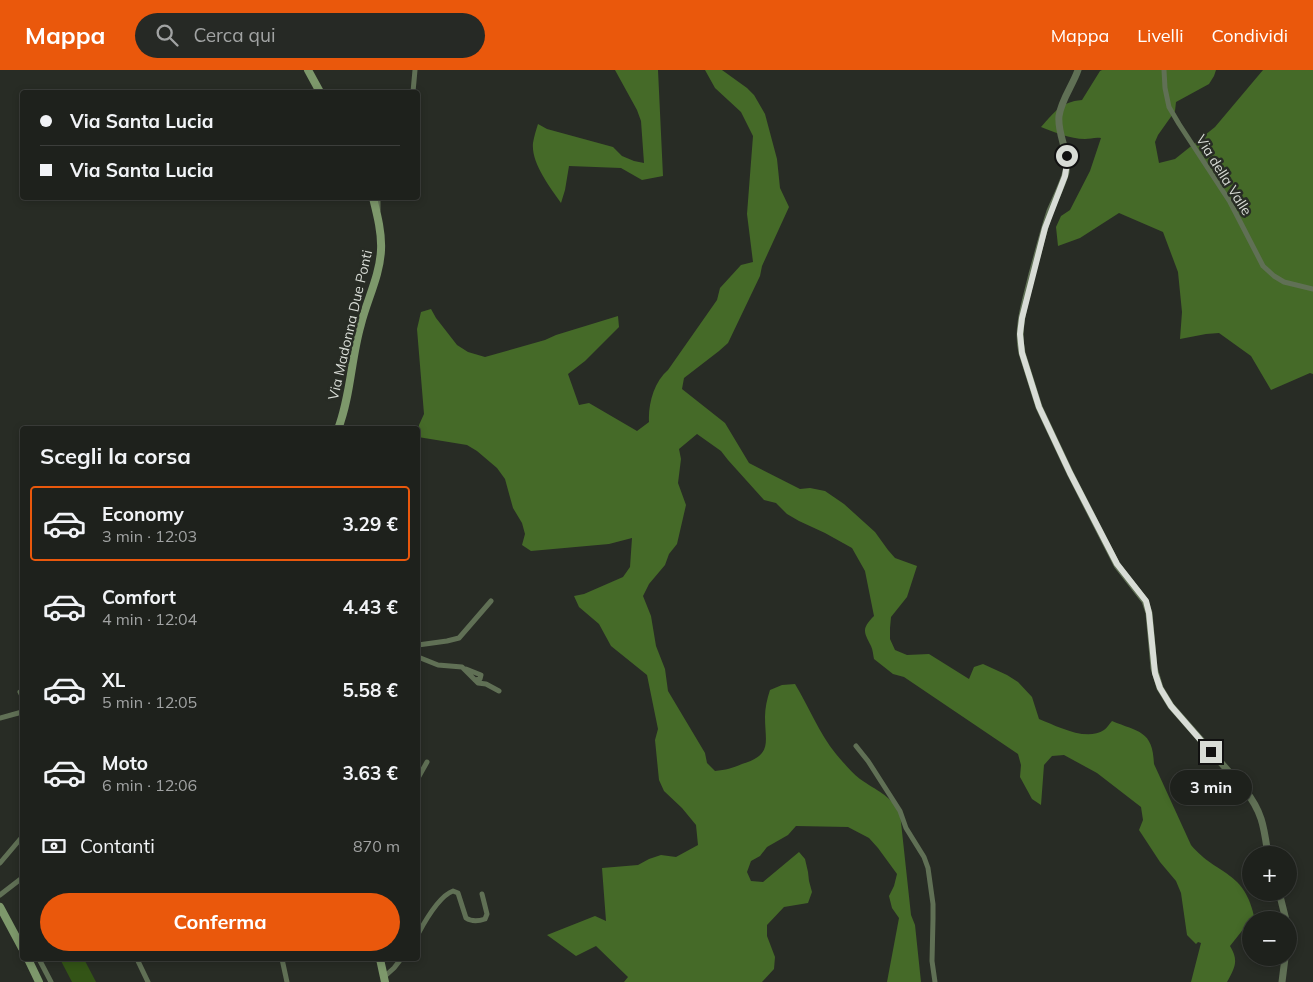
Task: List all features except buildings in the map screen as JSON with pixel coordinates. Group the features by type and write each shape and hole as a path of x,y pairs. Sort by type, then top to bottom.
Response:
{"main road":[{"path":"308,70 319,90"},
{"name":"Via Madonna Due Ponti","path":"339,426 361,324 379,265 381,250 373,200"},
{"path":"0,907 20,939"},
{"path":"29,961 39,982"},
{"path":"380,961 384,979"}],"street":[{"path":"413,90 415,70"},
{"path":"1078,70 1059,113 1060,128 1067,156 1066,170 1045,228 1028,289 1020,325 1022,353 1039,407 1070,473 1117,564 1146,601 1155,673 1160,688 1171,706 1245,790 1255,804 1263,823 1267,846"},
{"name":"Via della Valle","path":"1164,70 1166,97 1171,112 1230,202 1263,266 1270,274 1284,282 1313,289"},
{"path":"378,200 378,221"},
{"path":"420,645 457,639 491,601"},
{"path":"420,658 440,666 460,666 479,683 486,684 499,691"},
{"path":"0,718 20,713"},
{"path":"856,746 868,761 900,811 906,828 924,857 928,868 934,919 932,961 935,982"},
{"path":"420,774 426,762"},
{"path":"0,863 20,839"},
{"path":"0,895 20,880"},
{"path":"420,931 444,896 452,891 458,893 467,919 478,921 485,918 487,914 482,894"},
{"path":"40,961 51,982"},
{"path":"138,961 148,982"},
{"path":"282,961 287,982"},
{"path":"384,979 400,961"},
{"path":"1282,982 1284,966"}],"green space":[{"path":"615,70 658,70 663,176 642,180 621,168 569,166 561,203 542,174 535,159 533,143 538,124 547,129 613,147 622,156 644,163 641,121"},
{"path":"705,70 722,70 754,95 765,114 777,159 780,188 789,207 762,266 760,276 728,343 684,378 682,389 725,423 749,463 800,489 810,488 825,491 844,504 875,532 895,558 917,566 907,597 891,617 890,639 895,650 907,655 929,654 969,679 974,667 983,664 1007,675 1018,682 1032,697 1039,719 1063,729 1080,734 1097,733 1105,729 1112,721 1136,730 1147,738 1151,744 1154,764 1191,845 1201,855 1237,882 1242,888 1242,901 1249,901 1250,903 1252,911 1242,911 1242,931 1230,946 1233,951 1235,964 1227,982 1191,982 1201,943 1198,942 1196,944 1187,935 1181,893 1176,881 1160,862 1139,830 1143,820 1141,807 1097,773 1064,755 1052,756 1044,765 1041,805 1032,799 1020,777 1021,765 1018,754 904,677 893,674 874,659 865,628 874,616 865,571 852,548 787,514 776,503 764,500 721,451 697,434 679,449 681,459 678,483 686,505 677,544 669,554 665,565 649,584 643,596 651,616 656,646 665,669 668,691 705,753 707,763 715,771 729,769 752,760 763,752 766,741 765,710 770,690 782,685 795,684 819,729 836,754 860,779 887,797 900,813 911,915 915,925 921,982 887,982 899,918 892,908 889,896 897,874 869,838 848,827 796,826 788,835 767,847 760,856 751,861 747,872 751,881 763,882 799,852 805,859 812,892 808,903 784,907 767,925 767,936 775,957 774,969 762,982 624,982 628,977 596,946 576,956 547,935 595,916 606,921 602,868 638,865 661,855 676,857 698,845 696,825 664,791 659,780 655,740 658,729 647,675 611,646 599,624 579,607 574,596 584,594 623,577 630,567 632,538 609,544 531,551 522,545 525,534 522,523 513,508 505,479 497,468 467,445 420,437 419,425 424,414 417,329 421,312 431,309 457,345 468,352 485,357 618,316 619,327 585,361 568,374 579,405 589,403 637,431 649,422 651,401 659,381 717,300 720,288 741,265 753,262 747,214 753,136 741,112 715,88"},
{"path":"1102,70 1216,70 1209,84 1176,102 1175,111 1155,142 1159,163 1175,159 1215,127 1263,70 1313,70 1313,374 1310,373 1271,390 1251,356 1219,333 1180,339 1182,312 1178,272 1163,232 1119,213 1080,238 1058,246 1056,227 1061,216 1070,210 1090,171 1101,138 1074,138 1041,127 1063,105 1082,100"},
{"path":"61,961 85,961 96,982 72,982"}],"route":[{"path":"1067,156 1065,176 1040,243 1028,289 1020,334 1022,353 1039,407 1104,542 1123,573 1146,601 1149,613 1153,661 1160,688 1171,706 1211,752"}]}
